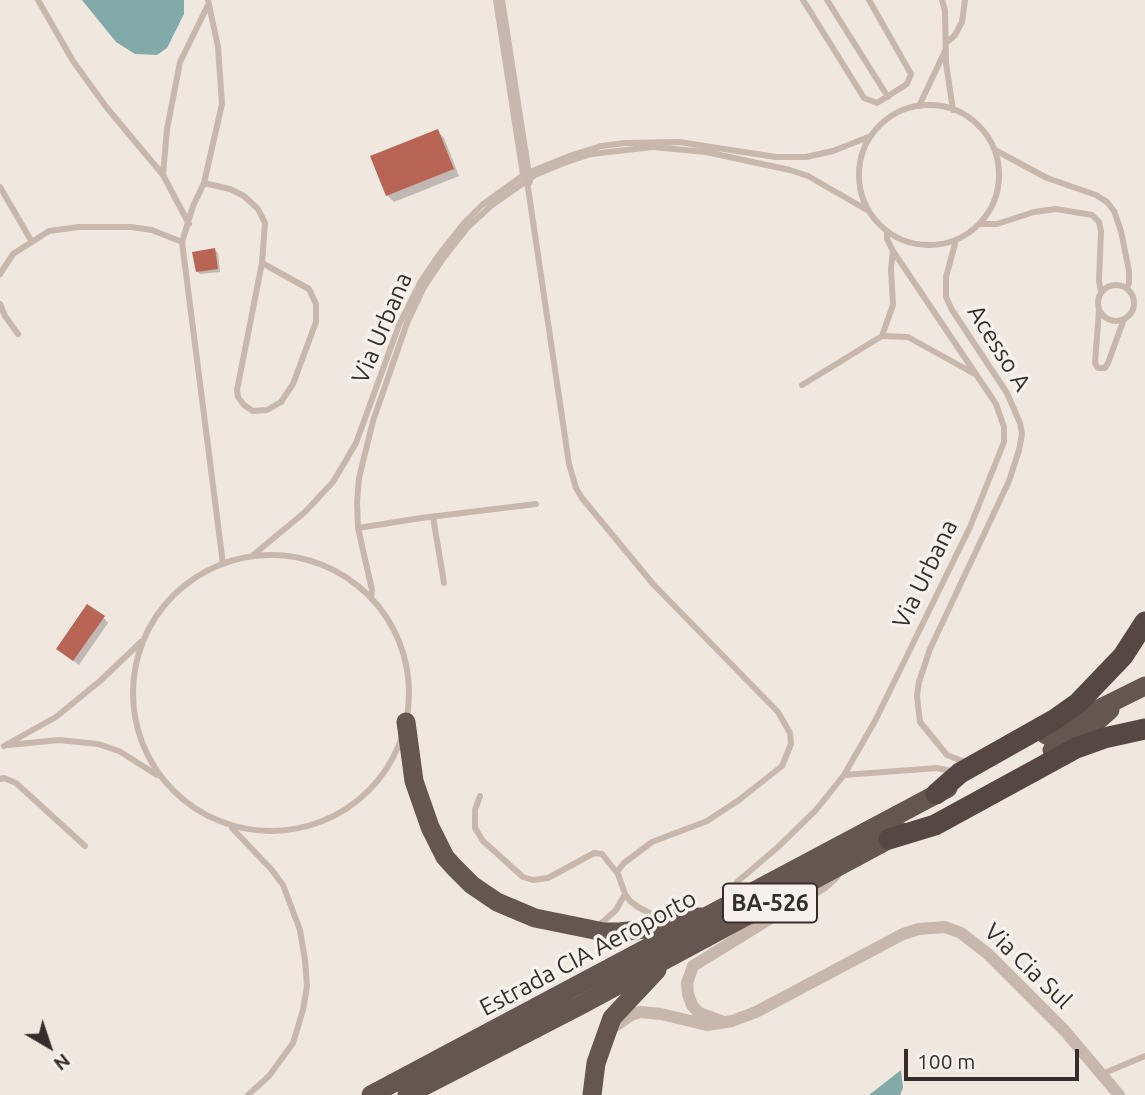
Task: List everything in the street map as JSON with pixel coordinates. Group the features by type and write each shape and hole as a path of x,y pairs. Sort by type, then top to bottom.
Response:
{"highway":[{"path":"936,794 966,769 1054,720 1078,703 1123,656 1145,622"},
{"name":"Estrada CIA Aeroporto","path":"371,1095 717,913 1073,720 1145,686"},
{"name":"Estrada CIA Aeroporto","path":"407,1095 670,957 1060,746 1093,725 1124,697"},
{"path":"407,723 415,781 422,806 445,857 472,885 510,909 535,918 592,930 620,932 679,918 717,913"},
{"path":"889,839 935,825 1076,748 1104,738 1145,729"},
{"path":"592,1095 596,1063 605,1034 619,1009 670,957"}],"street":[{"path":"499,0 526,177"},
{"path":"732,1021 710,1018 692,1006 687,983 694,965 823,886 852,859"},
{"name":"Via Cia Sul","path":"605,1034 622,1020 640,1012 662,1014 707,1025 732,1021 756,1012 904,934 919,929 945,928 961,933 988,954 1065,1031 1119,1095"}],"lane":[{"path":"38,0 73,61 107,108 163,175 189,224"},
{"path":"803,0 864,98 877,103 907,84 911,74 869,0"},
{"path":"827,0 888,97"},
{"path":"942,0 945,10 946,63 953,110"},
{"path":"919,106 946,46 962,22 965,0"},
{"path":"163,175 167,129 180,62 208,3"},
{"path":"208,3 218,47 222,104 204,183 193,206 182,242 223,564"},
{"path":"919,106 953,110 970,119 985,132 994,149 999,169 998,189 991,208 980,224 956,240 932,246 909,243 887,233 867,210 861,195 859,172 864,149 871,136 892,116 919,106"},
{"name":"Via Urbana","path":"252,556 305,512 333,482 356,443 399,326 421,281 464,223 482,205 526,177 572,155 601,146 680,142 776,157 806,158 832,152 871,136"},
{"name":"Via Urbana","path":"371,597 372,590 358,528 359,478 373,421 407,323 424,287 468,228 526,177 591,154 653,147 716,154 774,165 803,174 867,210"},
{"path":"994,149 1047,178 1096,195 1107,202 1116,217 1124,243 1129,271 1126,288"},
{"path":"803,174 806,158"},
{"path":"526,177 569,464 576,488 653,584 778,712 790,733 791,744 782,766 707,821 652,842 624,863 617,872"},
{"path":"204,183 230,189 244,196 258,209 265,223 262,263 237,390 244,405 253,411 267,410 281,402 293,384 316,323 316,304 309,289 262,263"},
{"path":"0,187 32,242"},
{"path":"980,224 997,224 1034,212 1056,209 1092,215 1099,222 1101,231 1098,281 1101,292 1098,300 1095,363 1098,368 1105,368 1124,319 1134,304 1126,288 1113,285 1101,292"},
{"path":"0,274 13,254 49,231 79,227 131,227 152,230 182,242"},
{"name":"Via Urbana","path":"717,913 737,882 816,810 844,775 875,721 970,527 1004,442 1002,420 996,404 893,251 887,233"},
{"name":"Acesso A","path":"956,240 946,277 946,297 1007,393 1022,434 1020,450 1009,481 930,649 919,682 917,712 920,722 947,755 966,769"},
{"path":"882,337 892,305 893,251"},
{"path":"0,304 18,334"},
{"path":"1099,310 1112,321 1124,319"},
{"path":"802,385 882,337 908,337 977,375"},
{"path":"358,528 536,504"},
{"path":"433,517 444,583"},
{"path":"2,747 59,740 98,744 119,751 159,776 192,805 230,826 276,832 320,823 360,800 383,774 400,744 407,723 410,696 408,668 400,642 388,618 371,597 351,580 329,567 304,559 278,555 252,556 223,564 190,582 162,608 143,640 135,668 132,696 135,724 144,751 159,776"},
{"path":"2,747 56,717 100,681 143,640"},
{"path":"844,775 937,768 966,769"},
{"path":"0,779 16,783 85,846"},
{"path":"480,796 475,810 475,828 483,841 523,877 533,880 548,878 594,853 602,854 617,872 625,894 638,907 667,922"},
{"path":"230,826 283,885 300,930 306,960 307,986 293,1043 269,1076 247,1095"},
{"path":"592,930 616,910 625,894"},
{"path":"1102,1074 1145,1056"}],"water":[{"path":"82,0 184,0 184,14 167,48 157,55 135,54 116,42"},
{"path":"901,1070 903,1088 900,1095 869,1095"}],"building":[{"path":"438,129 454,169 386,196 370,156"},
{"path":"215,248 218,269 196,272 192,252"},
{"path":"87,604 105,616 73,661 56,649"}]}
